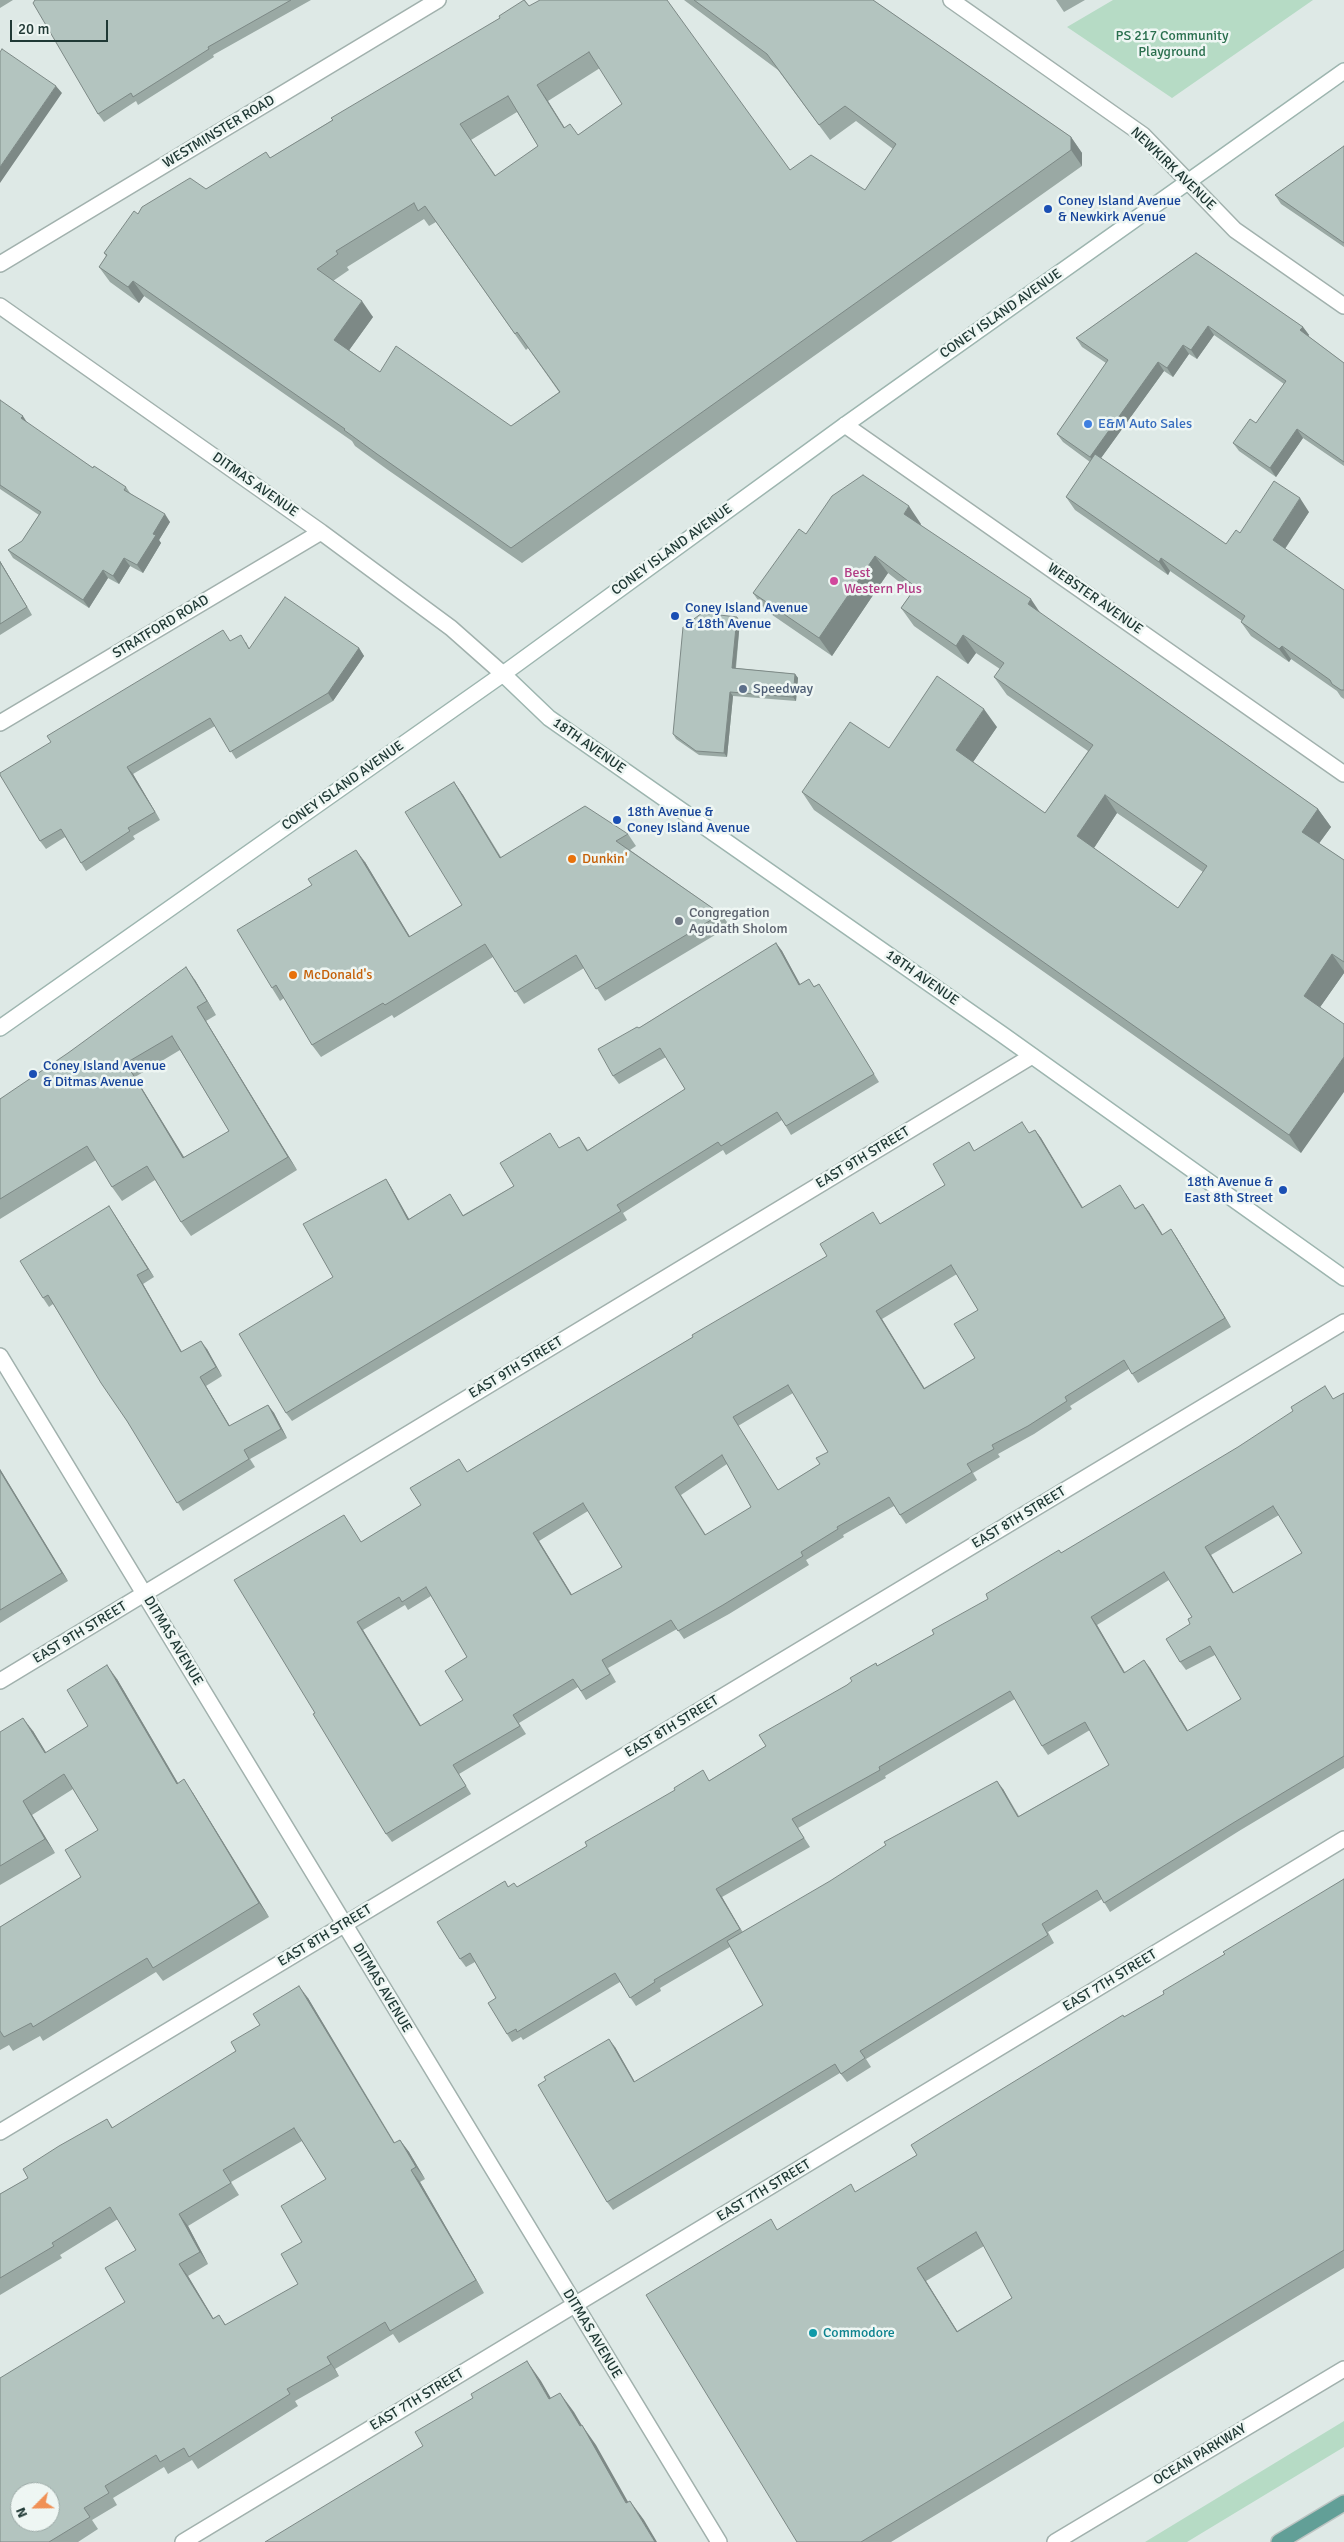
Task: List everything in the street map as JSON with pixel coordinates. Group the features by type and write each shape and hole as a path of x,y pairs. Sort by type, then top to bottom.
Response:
{"main road":[{"path":"1279,2542 1344,2503"}],"street":[{"name":"WESTMINSTER ROAD","path":"0,264 438,0"},
{"name":"NEWKIRK AVENUE","path":"951,0 1144,135 1235,230 1344,306"},
{"name":"CONEY ISLAND AVENUE","path":"0,1028 502,674 845,424 1344,71"},
{"name":"DITMAS AVENUE","path":"0,306 321,532 451,628 502,674"},
{"name":"WEBSTER AVENUE","path":"845,424 1344,774"},
{"name":"STRATFORD ROAD","path":"0,723 321,532"},
{"name":"18TH AVENUE","path":"502,674 549,718 1032,1056 1344,1278"},
{"name":"EAST 9TH STREET","path":"0,1681 1032,1056"},
{"name":"EAST 8TH STREET","path":"0,2132 1344,1322"},
{"name":"DITMAS AVENUE","path":"0,1356 719,2542"},
{"name":"EAST 7TH STREET","path":"183,2542 1344,1839"},
{"name":"OCEAN PARKWAY","path":"1055,2542 1344,2369"}],"green space":[{"name":"PS 217 Community Playground","path":"1113,0 1313,0 1172,98 1067,27"},
{"path":"1344,2421 1344,2447 1187,2542 1145,2542"}],"building":[{"path":"35,0 291,0 208,47 209,49 133,97 131,93 98,114 33,3"},
{"path":"524,0 529,6 540,0 667,0 790,170 811,155 865,190 896,144 845,106 819,125 767,54 694,0 873,0 1071,137 1071,150 511,548 133,281 128,287 99,267 107,255 104,253 134,211 138,214 142,207 190,178 206,189 266,152 270,158 333,120 331,118 500,18 499,16","holes":["589,52 622,104 578,135 570,124 564,128 537,85","508,96 538,146 495,176 460,124","414,203 418,211 425,206 515,334 517,332 560,392 511,426 396,346 380,372 334,340 362,301 317,269 338,254 336,251"]},
{"path":"2,49 56,86 0,167 0,52"},
{"path":"1344,146 1344,243 1275,195"},
{"path":"1196,253 1303,327 1300,330 1344,363 1344,462 1297,429 1270,468 1233,443 1250,419 1256,423 1286,381 1208,326 1191,350 1183,345 1167,368 1158,362 1090,457 1057,434 1108,360 1076,338"},
{"path":"0,400 23,416 21,418 93,468 94,466 126,487 124,490 165,514 153,534 156,535 137,565 124,558 113,576 103,570 83,600 8,550 22,541 41,512 0,485"},
{"path":"1095,454 1226,544 1236,530 1240,533 1274,481 1300,498 1273,540 1344,590 1344,690 1332,684 1330,680 1282,646 1279,649 1241,622 1245,616 1161,558 1159,562 1066,497"},
{"path":"863,475 909,506 904,514 1031,599 1028,604 1318,809 1302,832 1344,860 1344,962 1332,954 1304,996 1344,1024 1344,1057 1289,1135 802,792 850,722 889,748 937,676 984,709 956,750 1045,813 1093,745 994,677 1004,663 963,635 956,646 901,608 916,587 875,556 819,638 753,593 799,529 806,534 832,496","holes":["1105,795 1207,866 1178,908 1077,836"]},
{"path":"0,562 27,607 0,624"},
{"path":"285,597 359,648 328,693 230,752 210,718 127,767 155,812 128,828 130,831 81,863 61,829 40,841 0,773 51,742 47,736 223,630 230,641 241,635 249,649"},
{"path":"702,613 737,617 732,668 795,674 793,697 730,692 724,753 696,751 673,734 683,627"},
{"path":"454,782 500,858 585,806 628,834 616,841 721,914 596,989 576,955 515,992 485,944 385,1005 383,1003 312,1045 276,985 272,988 237,930 312,885 308,879 356,850 409,937 462,905 405,812"},
{"path":"776,943 799,985 809,979 814,987 819,984 874,1074 786,1126 777,1112 721,1146 718,1142 617,1205 621,1211 286,1413 239,1334 333,1277 303,1224 386,1179 408,1220 450,1194 463,1216 514,1186 500,1163 550,1133 559,1148 579,1137 587,1151 685,1089 660,1048 613,1076 598,1049 637,1027 639,1028"},
{"path":"186,967 207,1001 197,1007 288,1157 181,1222 147,1166 112,1187 87,1146 0,1199 0,1099 68,1053","holes":["172,1036 229,1131 183,1158 126,1063"]},
{"path":"1022,1122 1029,1133 1035,1130 1082,1208 1120,1185 1135,1209 1143,1204 1162,1235 1171,1229 1225,1318 1132,1374 1124,1360 1065,1397 1067,1401 1028,1426 992,1445 994,1449 967,1464 972,1472 900,1515 889,1497 837,1527 838,1529 801,1552 803,1556 678,1631 671,1620 602,1660 610,1674 581,1691 573,1679 513,1715 520,1726 453,1765 466,1786 386,1834 234,1580 344,1515 361,1542 421,1505 410,1488 459,1459 467,1472 693,1337 692,1335 827,1256 820,1244 873,1212 880,1224 945,1185 933,1164 969,1142 974,1151","holes":["951,1265 978,1310 954,1324 975,1358 924,1389 876,1311","788,1385 828,1452 816,1458 820,1464 778,1490 733,1417","722,1455 751,1507 705,1535 675,1487","583,1503 622,1567 571,1595 533,1533","426,1587 467,1657 445,1671 463,1700 420,1726 357,1622 399,1597 402,1602"]},
{"path":"109,1206 148,1269 137,1275 181,1352 201,1341 216,1367 200,1377 229,1426 268,1405 281,1429 244,1450 249,1459 177,1503 48,1295 43,1298 20,1261"},
{"path":"1325,1386 1333,1399 1344,1393 1344,1756 1104,1903 1097,1890 1042,1924 1048,1935 860,2051 865,2058 841,2074 835,2064 607,2202 538,2085 546,2080 544,2077 609,2039 634,2082 763,2005 727,1941 830,1881 886,1845 884,1842 997,1781 1018,1817 1109,1765 1085,1722 1042,1746 1010,1691 879,1767 880,1770 792,1819 804,1838 716,1889 740,1929 654,1980 655,1982 630,1998 615,1973 517,2032 516,2029 507,2034 488,2003 496,1998 470,1953 460,1959 437,1922 505,1881 508,1887 514,1883 517,1887 587,1846 585,1842 675,1790 674,1788 703,1770 709,1781 766,1746 759,1735 847,1685 852,1681 850,1678 876,1663 877,1666 934,1634 932,1630 988,1599 986,1594 1059,1550 1061,1553 1238,1447 1293,1411 1291,1407","holes":["1273,1506 1302,1553 1233,1593 1205,1547","1164,1572 1192,1617 1188,1619 1190,1624 1166,1639 1180,1662 1210,1646 1241,1699 1187,1731 1144,1660 1124,1673 1091,1617"]},
{"path":"0,1471 62,1573 0,1610"},
{"path":"107,1665 177,1784 184,1779 259,1903 153,1968 147,1958 33,2027 31,2023 4,2037 0,2031 0,1927 81,1877 65,1850 98,1830 64,1774 23,1801 45,1839 0,1866 0,1732 23,1718 45,1753 88,1726 67,1690"},
{"path":"1344,1879 1344,2250 861,2542 797,2542 646,2295 771,2219 777,2230 851,2184 855,2192 917,2155 911,2145 1123,2015 1124,2017 1164,1994 1163,1991 1225,1954 1223,1952","holes":["976,2232 1012,2298 957,2332 917,2268"]},
{"path":"299,1986 394,2143 400,2140 416,2167 411,2170 476,2280 390,2331 385,2322 327,2357 331,2364 287,2389 290,2394 189,2457 184,2448 160,2462 156,2455 105,2486 109,2493 84,2508 90,2517 49,2542 0,2542 0,2378 125,2302 105,2268 136,2250 110,2207 52,2243 54,2246 0,2278 0,2194 28,2178 23,2169 59,2146 107,2119 112,2128 236,2051 231,2042 260,2025 253,2014","holes":["294,2128 326,2179 281,2206 302,2242 281,2254 298,2284 225,2325 219,2315 213,2319 179,2264 200,2252 179,2214 231,2183 223,2170"]},
{"path":"527,2361 549,2399 560,2393 580,2426 582,2425 626,2503 630,2501 655,2542 265,2542 423,2446 415,2432 473,2398 471,2394"}],"place":[{"name":"Coney Island Avenue & Newkirk Avenue","path":"1048,209"},
{"name":"E&M Auto Sales","path":"1088,424"},
{"name":"Best Western Plus","path":"834,581"},
{"name":"Coney Island Avenue & 18th Avenue","path":"675,616"},
{"name":"Speedway","path":"743,689"},
{"name":"18th Avenue & Coney Island Avenue","path":"617,820"},
{"name":"Dunkin'","path":"572,859"},
{"name":"Congregation Agudath Sholom","path":"679,921"},
{"name":"McDonald's","path":"293,975"},
{"name":"Coney Island Avenue & Ditmas Avenue","path":"33,1074"},
{"name":"18th Avenue & East 8th Street","path":"1283,1190"},
{"name":"Commodore","path":"813,2333"}]}
